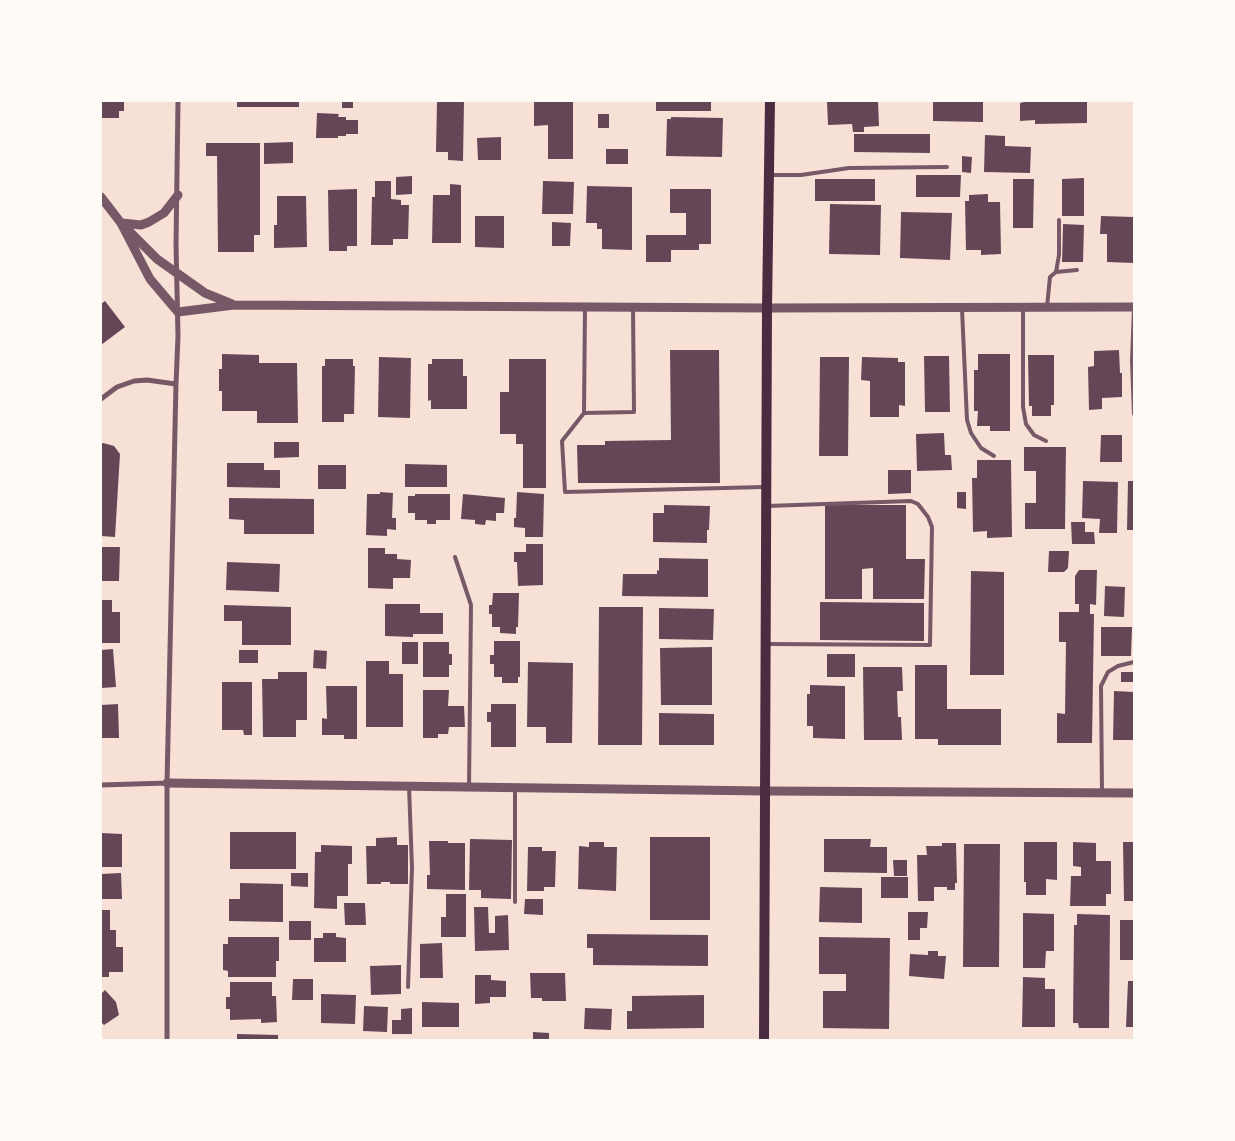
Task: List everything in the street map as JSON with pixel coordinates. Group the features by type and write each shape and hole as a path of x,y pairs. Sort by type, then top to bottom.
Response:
{"main road":[{"path":"764,1040 766,487 770,101"}],"street":[{"path":"166,1040 167,783 178,312 176,272 178,101"},
{"path":"121,223 141,225 149,222 164,213 178,195"},
{"path":"101,197 121,223 157,259 205,293 234,305"},
{"path":"121,223 150,279 178,312"},
{"path":"178,312 234,305 585,308 1134,307"},
{"path":"101,399 117,387 134,381 147,380 176,384"},
{"path":"101,785 167,783 765,791 1134,793"}],"lane":[{"path":"769,175 801,175 849,168 947,167"},
{"path":"1056,272 1059,255 1059,220"},
{"path":"1047,307 1050,277 1056,272 1077,270"},
{"path":"1134,307 1132,361 1134,414"},
{"path":"585,308 584,412 562,441 565,492 766,487"},
{"path":"584,412 634,412 633,308"},
{"path":"962,308 967,420 971,433 981,448 994,456"},
{"path":"1023,308 1023,407 1026,424 1034,435 1046,441"},
{"path":"766,644 930,645 932,526 918,504 911,501 767,506"},
{"path":"455,557 470,605 469,787"},
{"path":"1102,793 1101,686 1108,672 1118,666 1134,662"},
{"path":"408,987 412,868 409,786"},
{"path":"515,788 516,902"}],"building":[{"path":"101,101 124,101 124,111 119,111 119,118 101,118"},
{"path":"237,101 299,101 299,107 237,107"},
{"path":"342,101 353,101 353,108 342,108"},
{"path":"437,101 464,101 463,161 448,160 448,152 436,152"},
{"path":"534,101 573,101 573,159 548,159 548,125 534,126"},
{"path":"656,101 711,101 711,111 656,111"},
{"path":"827,101 878,101 879,126 864,127 864,132 853,132 852,124 828,125"},
{"path":"933,101 983,101 983,122 933,121"},
{"path":"1028,101 1087,101 1087,123 1035,124 1035,120 1020,121 1020,103"},
{"path":"317,113 339,114 338,117 346,117 346,120 358,120 358,134 346,134 346,136 338,136 338,138 316,138"},
{"path":"598,114 609,114 609,128 598,128"},
{"path":"671,117 723,118 722,157 666,156 667,119 671,119"},
{"path":"854,134 930,134 930,153 854,152"},
{"path":"985,135 1005,136 1005,146 1031,147 1030,173 984,172"},
{"path":"501,137 501,160 478,160 477,138"},
{"path":"293,142 293,163 264,164 264,143"},
{"path":"206,143 260,143 260,235 254,235 254,252 218,252 217,156 206,156"},
{"path":"606,149 628,149 628,164 606,164"},
{"path":"962,156 972,157 971,173 962,172"},
{"path":"916,175 961,175 960,197 916,197"},
{"path":"412,176 412,194 396,195 396,177"},
{"path":"1084,178 1084,216 1062,216 1062,179"},
{"path":"815,179 875,179 875,201 815,201"},
{"path":"1013,179 1034,179 1033,228 1013,228"},
{"path":"375,181 391,181 391,199 401,200 401,205 409,205 408,239 393,239 393,245 371,245 372,197 375,197"},
{"path":"543,181 574,182 573,214 542,214"},
{"path":"450,184 461,185 461,243 432,243 433,195 450,195"},
{"path":"587,186 632,187 632,250 602,249 602,229 597,229 597,223 586,223"},
{"path":"357,189 357,246 347,246 347,251 329,251 328,190"},
{"path":"670,189 711,189 711,244 699,244 699,250 671,250 671,262 646,262 646,235 686,235 686,213 670,213"},
{"path":"988,194 988,202 1000,202 1001,254 981,255 981,250 966,250 965,201 969,201 969,195"},
{"path":"277,196 306,196 307,247 274,248 274,225 277,225"},
{"path":"830,204 881,205 880,255 829,254"},
{"path":"901,212 952,213 950,260 900,258"},
{"path":"475,216 504,216 504,248 475,247"},
{"path":"1101,216 1134,217 1134,263 1107,262 1107,234 1100,234"},
{"path":"552,222 571,223 570,246 552,246"},
{"path":"1063,224 1084,225 1083,262 1062,262"},
{"path":"105,301 125,327 101,345 101,304"},
{"path":"670,350 719,350 720,483 578,483 577,445 605,445 605,441 671,440"},
{"path":"1119,350 1120,373 1122,373 1122,397 1102,398 1102,409 1089,410 1088,367 1094,366 1094,351"},
{"path":"222,354 259,355 259,363 297,363 298,423 257,423 257,411 222,411 222,391 219,391 219,369 222,369"},
{"path":"978,354 1010,354 1010,431 990,431 990,426 977,426 978,411 974,411 974,370 978,370"},
{"path":"1028,355 1054,355 1054,405 1051,405 1051,416 1032,416 1032,406 1029,406"},
{"path":"924,356 949,356 950,412 925,412"},
{"path":"379,357 411,358 410,418 378,417"},
{"path":"820,357 849,357 848,456 819,456"},
{"path":"862,357 898,358 898,362 905,362 905,406 899,405 899,417 870,417 870,381 861,380"},
{"path":"325,359 353,359 353,366 355,366 354,414 344,414 344,422 322,422 322,366 325,366"},
{"path":"432,359 463,359 463,376 467,376 467,409 431,409 431,400 428,401 428,364 432,364"},
{"path":"509,359 546,359 546,488 523,488 523,444 516,444 516,434 500,434 500,392 509,392"},
{"path":"944,433 945,455 951,455 952,470 917,471 916,434"},
{"path":"1101,435 1122,435 1122,462 1100,462"},
{"path":"274,442 299,442 299,457 274,458"},
{"path":"101,444 114,446 120,454 115,537 101,536"},
{"path":"1024,447 1066,447 1065,529 1025,529 1025,503 1036,503 1036,471 1024,471"},
{"path":"977,460 1011,460 1012,537 987,538 987,531 973,532 972,478 977,478"},
{"path":"227,463 264,463 264,470 280,470 280,488 227,487"},
{"path":"405,464 447,465 447,487 405,487"},
{"path":"318,465 346,465 346,489 318,489"},
{"path":"888,470 911,470 911,493 888,494"},
{"path":"1083,481 1118,482 1117,533 1099,533 1100,519 1082,518"},
{"path":"1128,481 1134,481 1134,530 1127,530"},
{"path":"380,492 393,493 392,518 396,518 396,530 387,529 387,536 366,535 367,494 380,494"},
{"path":"517,492 544,494 543,537 525,537 525,528 514,527"},
{"path":"957,492 966,492 966,509 957,508"},
{"path":"415,494 450,494 450,520 436,520 436,524 427,524 427,520 415,520 415,513 408,513 408,496 415,496"},
{"path":"463,494 505,498 504,513 496,513 496,521 486,520 485,525 475,524 475,520 461,519"},
{"path":"229,498 314,499 314,534 244,534 244,520 229,519"},
{"path":"664,505 710,506 707,543 653,542 653,513 664,513"},
{"path":"825,505 906,505 906,559 925,559 924,599 873,599 873,568 862,569 862,599 825,599"},
{"path":"1071,522 1085,522 1085,532 1094,532 1095,544 1072,544"},
{"path":"526,544 543,544 543,585 518,586 517,562 514,562 514,552 526,552"},
{"path":"101,547 120,547 119,581 101,581"},
{"path":"368,548 385,548 385,554 397,554 397,559 411,560 410,578 393,578 393,589 368,588"},
{"path":"1049,551 1069,551 1068,568 1064,572 1048,572"},
{"path":"659,558 708,559 708,597 622,596 623,574 657,574 657,570 659,571"},
{"path":"227,562 280,564 279,592 226,590"},
{"path":"1079,570 1097,570 1096,605 1090,604 1090,614 1094,614 1092,743 1057,743 1057,713 1065,714 1066,642 1059,642 1059,612 1079,612 1079,604 1075,604 1075,576"},
{"path":"971,571 1004,572 1004,675 970,675"},
{"path":"1105,586 1125,587 1124,617 1104,616"},
{"path":"493,593 519,593 516,634 500,633 500,627 492,627 492,614 489,614 489,605 492,605"},
{"path":"101,600 112,600 112,612 120,612 120,643 101,643"},
{"path":"820,602 924,603 924,641 820,640"},
{"path":"385,604 420,604 420,613 443,613 443,634 413,634 413,637 385,636"},
{"path":"224,605 291,607 291,645 242,645 242,621 224,621"},
{"path":"599,607 643,607 642,745 598,745"},
{"path":"659,608 714,609 713,640 659,639"},
{"path":"1101,627 1132,627 1131,656 1101,656"},
{"path":"494,641 520,641 520,677 518,677 518,683 502,683 502,677 494,677 494,664 490,664 490,655 494,655"},
{"path":"402,642 418,642 418,664 402,664"},
{"path":"423,642 449,642 449,654 452,654 452,665 449,665 449,677 423,677"},
{"path":"712,647 712,705 661,705 660,648"},
{"path":"113,649 116,687 101,688 101,650"},
{"path":"239,650 258,650 258,663 239,663"},
{"path":"314,650 327,651 326,669 313,668"},
{"path":"827,654 855,654 855,677 827,677"},
{"path":"366,661 389,661 389,674 403,674 403,727 366,727"},
{"path":"528,662 573,663 572,743 546,743 546,727 527,727"},
{"path":"915,665 947,665 947,709 1001,709 1001,745 938,745 938,739 915,739"},
{"path":"863,667 902,667 903,691 897,691 898,717 901,717 902,740 864,740"},
{"path":"278,672 307,672 307,720 296,720 296,737 263,737 262,679 278,679"},
{"path":"1121,672 1134,672 1134,682 1121,682"},
{"path":"222,682 252,682 252,735 244,735 243,730 222,730"},
{"path":"810,685 845,686 845,739 813,738 813,726 807,726 807,694 810,694"},
{"path":"326,686 357,686 357,739 344,739 344,735 322,735 322,718 327,719"},
{"path":"423,690 449,690 448,706 464,706 465,727 449,727 448,734 438,734 438,738 423,738"},
{"path":"1114,691 1134,692 1134,740 1113,740"},
{"path":"118,704 119,738 101,738 101,705"},
{"path":"491,704 516,704 516,747 491,747 491,722 487,722 487,712 491,712"},
{"path":"659,713 714,714 714,745 659,745"},
{"path":"230,832 296,832 296,869 230,869"},
{"path":"101,833 122,834 122,867 101,867"},
{"path":"397,837 397,845 408,845 408,884 381,882 381,884 367,884 366,846 376,846 376,838"},
{"path":"650,837 710,837 710,920 650,920"},
{"path":"470,839 512,840 511,899 481,898 481,890 469,890"},
{"path":"824,839 871,839 870,847 887,847 887,873 824,872"},
{"path":"429,841 465,843 465,890 427,889 427,875 430,875"},
{"path":"589,842 604,842 604,847 617,847 616,891 578,889 579,846 589,847"},
{"path":"1024,842 1057,842 1057,880 1046,879 1046,895 1026,895 1026,882 1024,882"},
{"path":"1073,842 1096,843 1096,861 1111,861 1111,894 1106,894 1106,906 1070,906 1071,876 1081,876 1081,867 1073,866"},
{"path":"1123,842 1134,842 1134,901 1124,901"},
{"path":"942,843 956,843 957,883 955,883 955,890 947,890 947,887 934,887 934,901 918,901 917,855 927,855 926,846 942,846"},
{"path":"964,844 1000,844 999,967 963,967"},
{"path":"321,845 352,846 352,864 348,864 348,896 337,896 337,909 314,908 315,852 321,852"},
{"path":"528,847 542,847 542,851 556,851 555,887 544,887 544,891 527,891"},
{"path":"893,860 907,860 907,876 894,876"},
{"path":"121,873 122,899 101,899 101,874"},
{"path":"291,873 308,873 308,887 291,886"},
{"path":"881,877 908,877 908,898 881,898"},
{"path":"240,883 283,884 283,922 229,921 229,899 240,899"},
{"path":"820,887 862,888 862,923 819,922"},
{"path":"446,894 466,894 466,937 441,937 441,917 446,917"},
{"path":"525,899 543,899 543,915 524,914"},
{"path":"344,903 365,903 366,925 345,925"},
{"path":"474,907 488,907 489,933 495,933 495,916 508,915 509,950 475,951"},
{"path":"101,910 110,910 110,930 116,930 116,947 123,947 123,972 109,972 109,977 101,977"},
{"path":"908,912 928,912 927,928 920,928 920,940 908,940"},
{"path":"1023,913 1054,914 1054,951 1046,951 1045,968 1023,968"},
{"path":"1077,914 1110,915 1109,1028 1079,1028 1078,1023 1073,1023 1074,925 1077,925"},
{"path":"1120,920 1134,920 1134,960 1120,960"},
{"path":"289,921 311,921 311,940 289,940"},
{"path":"323,933 336,933 336,937 346,938 346,962 314,962 314,938 323,938"},
{"path":"587,934 708,935 708,966 593,965 593,948 587,948"},
{"path":"228,937 279,937 279,961 276,961 276,977 228,977 228,971 223,970 223,944 228,944"},
{"path":"819,937 890,938 889,1029 823,1028 823,991 846,991 846,974 819,974"},
{"path":"442,943 443,978 420,978 420,944"},
{"path":"928,951 938,951 938,956 946,956 944,979 909,976 910,954 928,955"},
{"path":"401,965 401,994 371,995 370,966"},
{"path":"530,973 565,973 566,1001 542,1001 542,998 531,998"},
{"path":"475,975 491,975 491,980 506,981 506,997 490,997 490,1003 475,1004"},
{"path":"1023,977 1045,978 1045,989 1055,989 1055,1027 1022,1027"},
{"path":"293,979 313,979 313,1000 292,1000"},
{"path":"1128,981 1134,981 1134,1027 1126,1027"},
{"path":"230,982 272,982 272,996 276,996 277,1022 261,1023 261,1019 230,1020 230,1009 226,1009 226,997 230,997"},
{"path":"105,990 116,1002 119,1015 104,1025 101,1022 101,994"},
{"path":"321,994 356,995 355,1024 321,1023"},
{"path":"704,995 704,1028 627,1029 627,1011 632,1011 632,996"},
{"path":"422,1002 459,1003 459,1027 422,1027"},
{"path":"364,1006 388,1007 387,1032 363,1031"},
{"path":"412,1008 412,1034 392,1034 392,1020 401,1020 401,1009"},
{"path":"585,1008 612,1009 611,1030 584,1029"},
{"path":"533,1032 549,1033 549,1040 533,1040"},
{"path":"237,1034 278,1035 278,1040 237,1040"}]}
